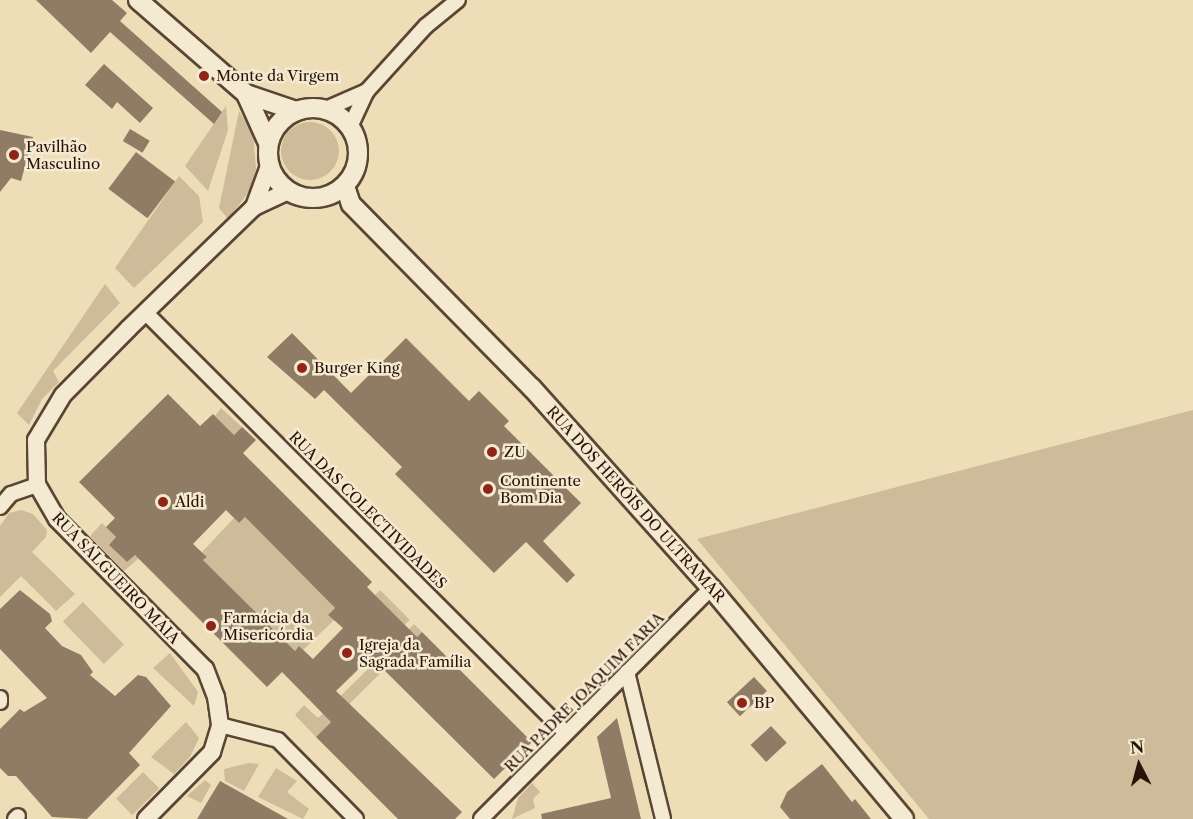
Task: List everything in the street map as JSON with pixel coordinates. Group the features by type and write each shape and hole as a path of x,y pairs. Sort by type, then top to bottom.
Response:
{"main road":[{"path":"138,0 246,94 296,111 326,109 350,127 358,153 356,166 345,186 328,196 308,198 288,191 269,166 268,143 246,94"},
{"path":"268,143 279,124 296,111"},
{"path":"345,186 351,204"},
{"path":"328,196 351,204"},
{"name":"RUA DOS HERÓIS DO ULTRAMAR","path":"351,204 532,388 711,588 904,819"}],"street":[{"path":"350,127 368,91 426,26 458,0"},
{"path":"326,109 368,91"},
{"name":"RUA SALGUEIRO MAIA","path":"254,207 269,166"},
{"name":"RUA SALGUEIRO MAIA","path":"146,819 212,752 220,725 216,696 205,669 57,519 37,485 36,440 47,417 63,395 146,312 254,207 288,191"},
{"name":"RUA DAS COLECTIVIDADES","path":"146,312 565,732"},
{"path":"0,507 10,494 37,485"},
{"name":"RUA PADRE JOAQUIM FARIA","path":"481,819 495,813 565,732 711,588"},
{"path":"627,672 663,819"},
{"path":"220,725 278,740 356,819"}],"shaded area":[{"path":"226,106 228,130 208,191 185,166"},
{"path":"239,111 253,133 256,169 251,189 228,219 219,208"},
{"path":"304,122 316,122 326,126 335,135 339,157 331,172 316,180 304,180 294,176 285,167 281,157 281,145 285,135 294,126"},
{"path":"179,176 199,196 203,222 134,288 115,268"},
{"path":"105,284 120,303 53,371 59,382 42,399 29,425 17,413"},
{"path":"221,408 242,427 234,435 215,416"},
{"path":"1193,410 1193,819 929,819 697,539"},
{"path":"21,510 33,514 47,530 46,537 32,552 75,594 56,611 21,576 0,597 0,526 9,513"},
{"path":"245,517 335,608 328,615 334,620 303,650 299,646 295,651 203,560 207,557 202,552 234,518 239,523"},
{"path":"102,523 116,537 109,545 127,562 135,555 139,558 124,571 90,536"},
{"path":"380,590 410,620 405,625 375,595"},
{"path":"83,602 124,644 104,664 63,621"},
{"path":"414,624 422,632 316,737 295,715 304,705 318,718"},
{"path":"170,653 198,692 194,706 153,668"},
{"path":"186,722 199,738 190,757 174,774 151,757"},
{"path":"249,763 259,764 244,791 225,781 224,769"},
{"path":"276,768 297,781 287,792 309,809 303,819 258,797"},
{"path":"143,772 159,788 132,815 116,799"},
{"path":"205,780 211,785 201,803 187,796"},
{"path":"532,783 540,792 533,799 535,808 512,819 518,798"}],"building":[{"path":"36,0 112,0 127,13 120,21 222,112 214,124 110,32 91,53"},
{"path":"104,64 153,108 140,123 117,102 112,109 85,85"},
{"path":"130,129 150,141 143,153 123,141"},
{"name":"Pavilhão Masculino","path":"0,130 33,137 21,181 11,178 0,192"},
{"path":"136,152 175,181 147,218 108,189"},
{"path":"292,333 351,393 406,338 469,401 479,391 509,421 504,426 581,503 543,541 575,575 567,583 526,542 494,573 395,474 402,467 324,390 315,399 267,357"},
{"path":"168,394 200,426 213,414 234,435 242,427 256,440 243,453 372,582 367,587 417,637 422,632 532,742 494,779 371,657 336,691 462,812 455,819 398,819 316,737 331,722 282,672 267,687 135,555 127,562 109,545 116,537 106,527 115,518 79,482","holes":["226,510 239,523 245,517 335,608 328,615 343,628 313,659 299,646 295,651 203,560 207,557 193,544"]},
{"path":"20,590 50,614 52,621 45,628 62,646 81,655 93,672 90,675 115,696 138,675 146,677 171,706 129,753 140,765 87,819 52,817 16,776 8,776 0,768 0,729 20,709 24,712 47,698 0,649 0,609"},
{"path":"754,677 767,691 740,716 727,702"},
{"path":"617,718 641,819 542,819 541,814 611,798 597,737"},
{"path":"771,726 787,743 766,762 751,745"},
{"path":"822,764 852,802 855,799 871,819 790,819 780,807 787,792"},
{"path":"220,781 288,819 197,819"}],"place":[{"name":"Monte da Virgem","path":"204,76"},
{"name":"Pavilhão Masculino","path":"14,155"},
{"name":"Burger King","path":"302,368"},
{"name":"ZU","path":"492,452"},
{"name":"Continente Bom Dia","path":"488,489"},
{"name":"Aldi","path":"163,502"},
{"name":"Farmácia da Misericórdia","path":"211,626"},
{"name":"Igreja da Sagrada Família","path":"347,653"},
{"name":"BP","path":"742,703"}]}
